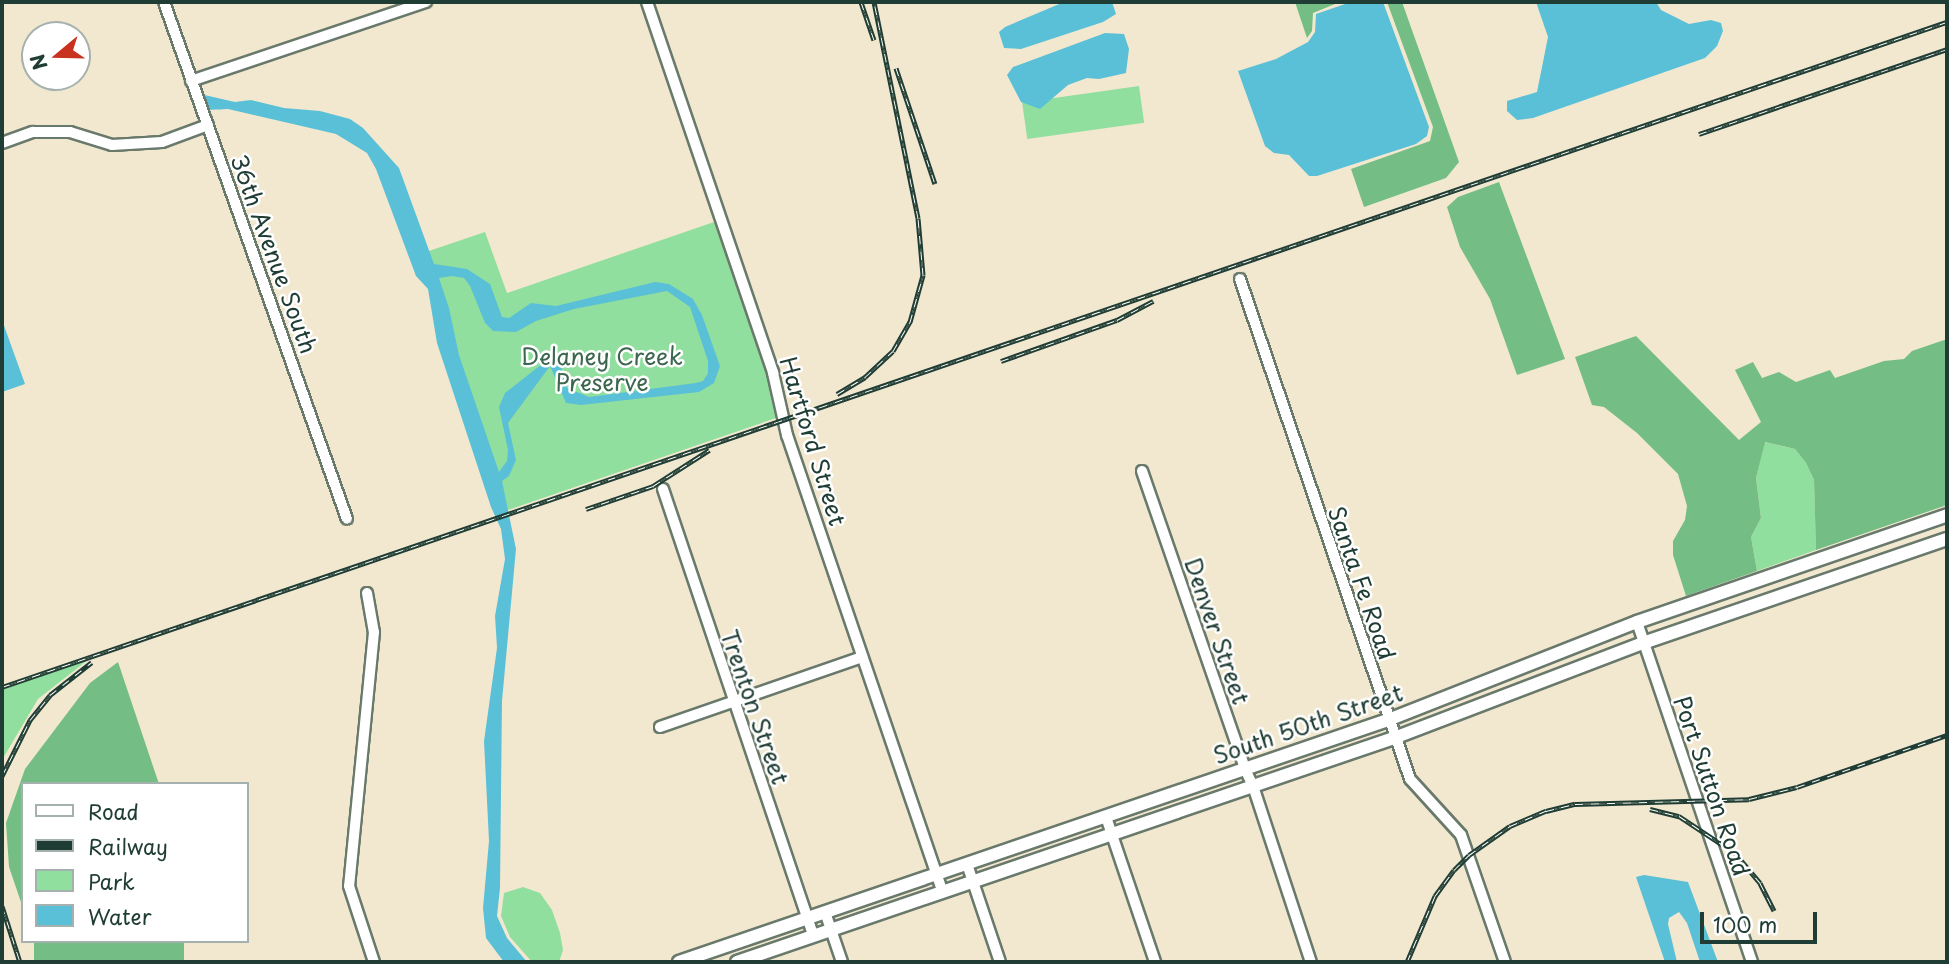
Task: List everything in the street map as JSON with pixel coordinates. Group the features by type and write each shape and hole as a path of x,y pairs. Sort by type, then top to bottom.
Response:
{"main road":[{"name":"South 50th Street","path":"683,962 1388,720 1637,622 1947,515"},
{"name":"South 50th Street","path":"737,962 1394,738 1643,643 1947,539"}],"street":[{"name":"36th Avenue South","path":"164,2 347,519"},
{"path":"191,81 426,2"},
{"name":"Hartford Street","path":"647,2 773,373 787,435 943,892"},
{"path":"2,142 33,132 69,132 112,145 162,142 208,125"},
{"name":"Santa Fe Road","path":"1240,279 1394,738 1410,779 1461,835 1505,962"},
{"name":"Denver Street","path":"1142,471 1245,769 1254,786 1311,962"},
{"name":"Trenton Street","path":"663,489 813,936"},
{"path":"367,593 374,632 349,886 374,962"},
{"name":"Port Sutton Road","path":"1637,622 1752,962"},
{"path":"660,727 862,657"},
{"path":"1106,817 1156,962"},
{"path":"967,864 1000,962"},
{"path":"825,912 842,962"}],"green space":[{"path":"1295,2 1340,2 1313,13 1312,31 1307,38"},
{"path":"1387,2 1402,2 1459,162 1446,178 1364,207 1351,169 1430,141 1433,127"},
{"path":"1139,86 1144,123 1027,139 1022,102"},
{"path":"1499,182 1565,359 1517,375 1490,299 1460,247 1447,207 1458,197"},
{"name":"Delaney Creek Preserve","path":"717,221 782,416 505,511 417,255 485,232 507,293"},
{"path":"1636,336 1739,440 1761,422 1735,370 1753,362 1762,378 1779,372 1796,382 1830,370 1835,378 1884,361 1904,359 1912,351 1947,339 1947,505 1816,550 1814,480 1806,463 1795,449 1765,442 1756,478 1761,518 1751,537 1757,571 1686,596 1673,555 1673,541 1685,520 1687,506 1678,474 1637,433 1604,407 1592,405 1575,357"},
{"path":"1764,442 1795,449 1806,463 1814,480 1816,550 1757,571 1751,537 1761,518 1756,478"},
{"path":"89,659 38,699 2,760 2,690"},
{"path":"118,662 158,782 21,782 21,902 9,867 6,823 25,769 90,683"},
{"path":"523,887 540,893 552,910 563,950 559,962 532,962 510,937 501,916 504,893"},
{"path":"34,943 184,943 184,962 34,962"}],"water":[{"path":"1064,2 1112,2 1116,14 1103,22 1021,49 1004,48 999,32 1005,27"},
{"path":"1351,2 1383,2 1429,127 1427,136 1416,144 1317,176 1309,176 1289,155 1274,153 1265,146 1238,71 1276,59 1308,42 1315,32 1316,14"},
{"path":"1536,2 1656,2 1661,10 1689,24 1711,20 1721,23 1723,31 1717,46 1705,58 1533,118 1517,120 1507,111 1507,101 1537,92 1548,37"},
{"path":"1105,33 1124,34 1129,49 1126,73 1099,79 1087,78 1068,85 1040,109 1021,102 1007,75 1013,67"},
{"path":"200,94 235,102 251,100 284,108 320,111 350,119 363,128 399,168 434,264 467,269 490,284 502,317 509,318 531,303 556,306 655,282 669,284 693,299 702,315 720,366 714,383 699,392 581,405 566,403 550,366 508,423 516,460 509,476 502,481 516,549 502,701 500,888 497,916 507,938 527,962 504,962 486,938 483,908 489,841 484,741 497,648 495,616 505,559 501,529 491,507 437,343 428,289 416,276 376,169 367,153 336,134 228,109 205,110","holes":["439,278 464,278 485,323 493,331 516,332 536,321 574,309 667,291 690,307 708,361 708,373 703,381 696,383 589,397 567,388 558,355 547,360 505,393 499,407 508,450 507,461 499,472 459,355 449,308"]},
{"path":"2,320 25,384 2,392"},
{"path":"1644,875 1688,882 1718,962 1700,962 1687,923 1679,912 1669,918 1668,924 1677,962 1665,962 1636,877"}],"railway":[{"path":"861,2 874,40"},
{"path":"837,394 865,377 893,351 910,322 923,275 918,218 874,2"},
{"path":"2,687 1947,22"},
{"path":"1699,134 1947,49"},
{"path":"896,68 935,184"},
{"path":"1001,361 1117,320 1153,301"},
{"path":"586,509 653,486 709,450"},
{"path":"2,776 30,720 50,695 92,662"},
{"path":"1407,962 1435,896 1454,870 1469,855 1510,826 1546,811 1575,804 1749,799 1797,787 1947,735"},
{"path":"1650,809 1679,816 1735,853 1760,883 1774,911"},
{"path":"2,906 20,962"}]}
